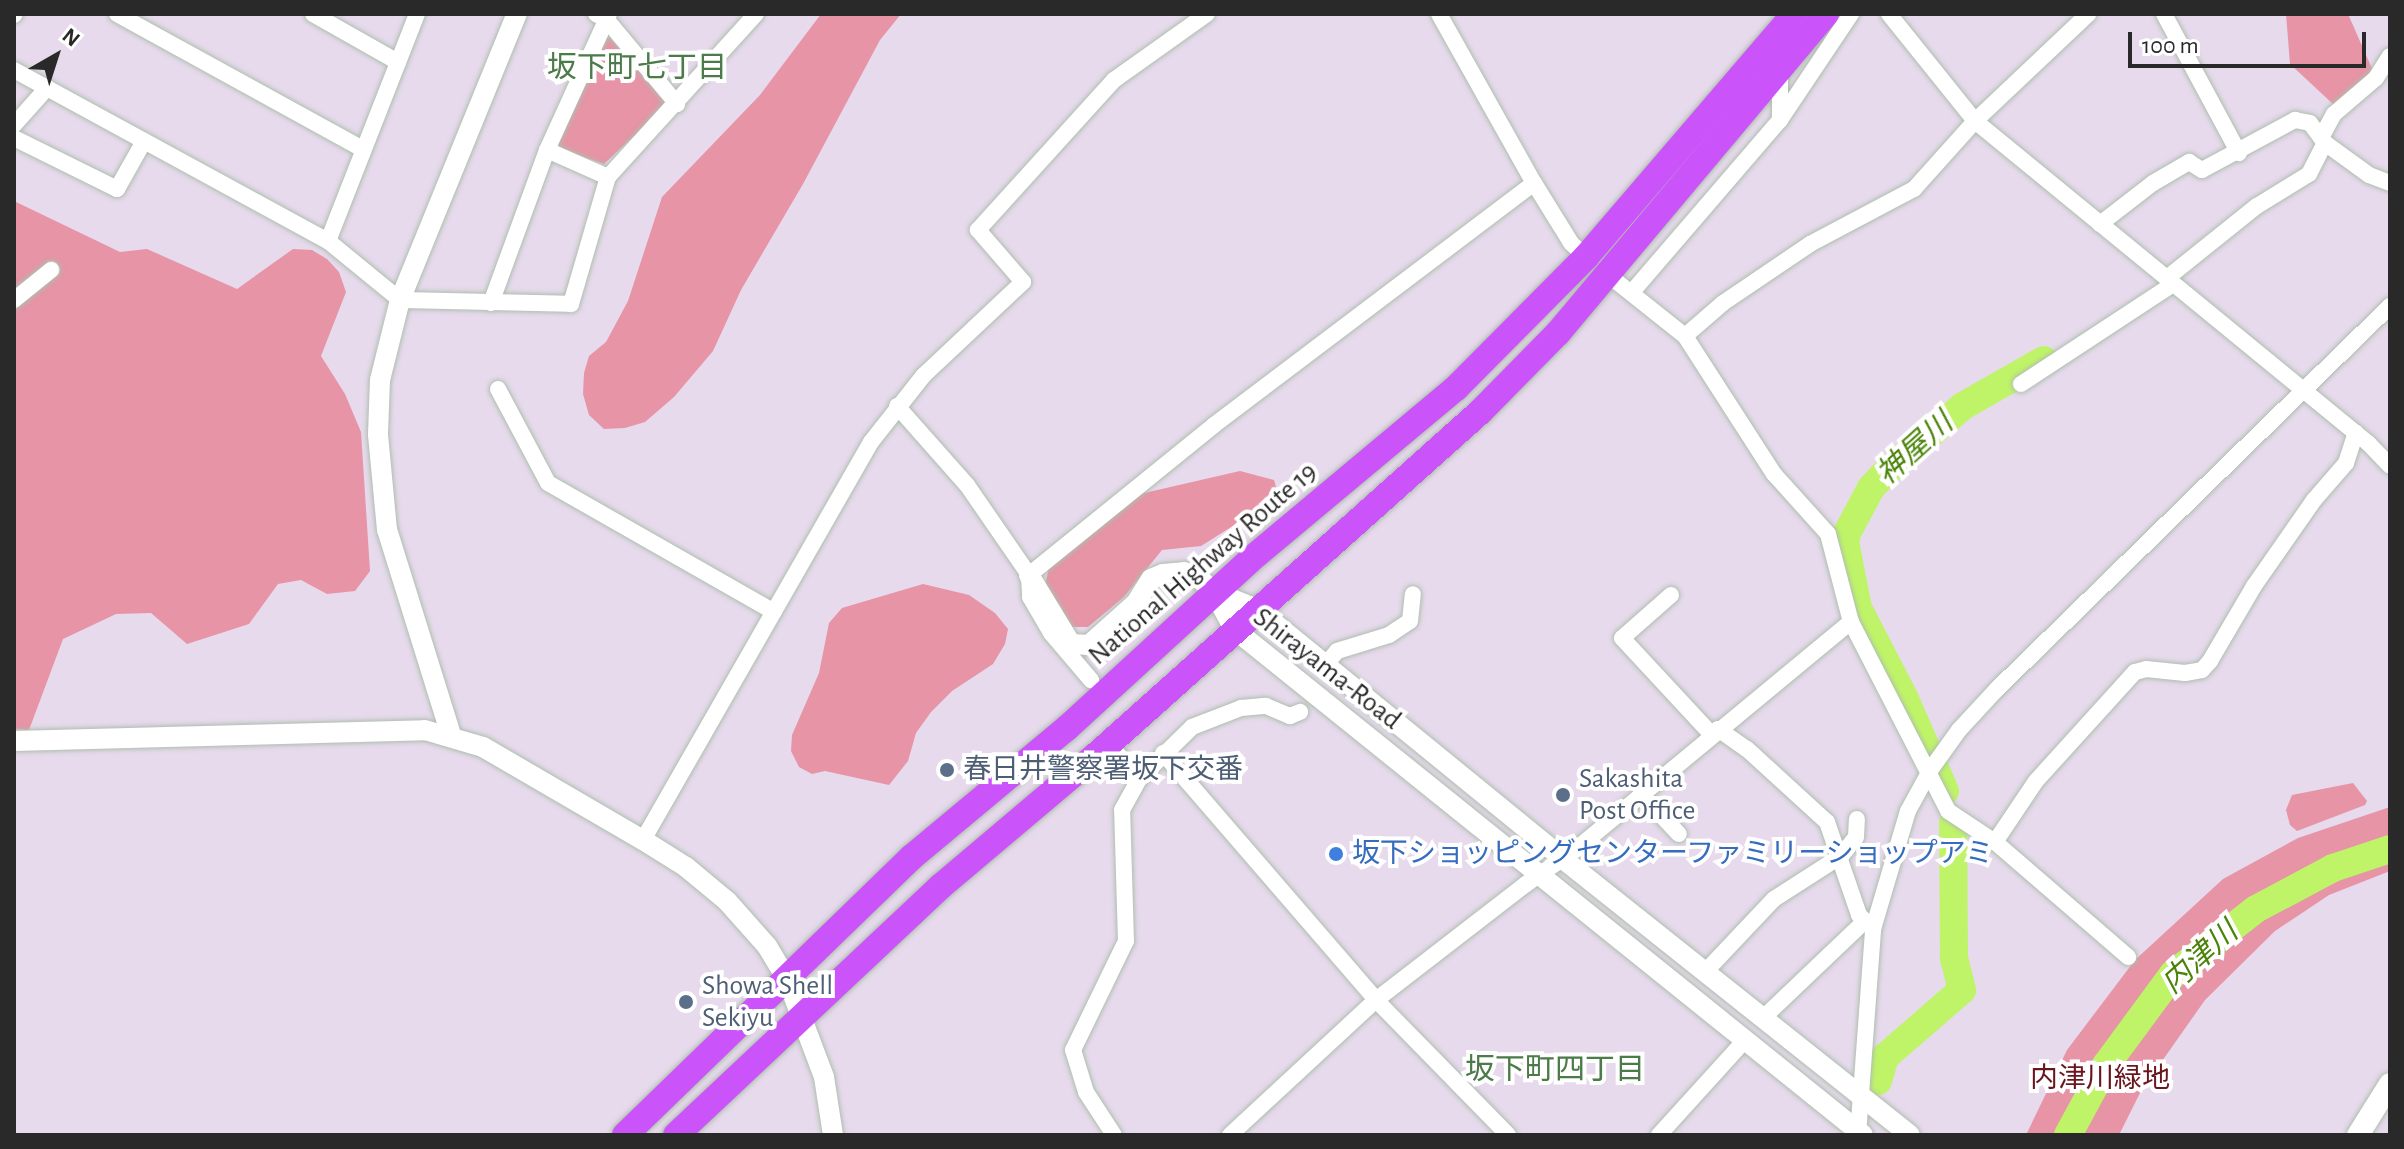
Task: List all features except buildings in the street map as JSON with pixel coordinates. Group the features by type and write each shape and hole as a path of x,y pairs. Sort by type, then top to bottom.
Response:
{"highway":[{"name":"National Highway Route 19","path":"625,1135 912,857 1067,728 1214,592 1456,388 1586,257 1763,36 1794,14"},
{"path":"676,1135 940,887 1108,744 1480,412 1558,333 1826,14"}],"main road":[{"path":"2358,1135 2387,1095"}],"street":[{"path":"117,14 363,149"},
{"path":"313,14 398,62"},
{"path":"328,241 417,14"},
{"path":"451,735 395,562 382,495 378,434 380,380 400,300 517,14"},
{"path":"643,840 871,442 897,406 1023,282 978,230 1114,80 1207,14"},
{"path":"1439,14 1534,183 1571,243 1586,257"},
{"path":"1632,292 1780,120 1851,14"},
{"path":"1889,14 1975,121 2356,433 2390,466"},
{"path":"1685,336 1723,303 1810,244 1914,189 1975,121 2088,14"},
{"path":"2164,14 2239,153"},
{"path":"491,303 547,150 603,16 677,104"},
{"path":"14,70 328,241 400,300 571,304 608,177 677,104 747,18"},
{"path":"2021,384 2170,281 2257,206 2309,174 2334,114 2376,78 2390,56"},
{"path":"1780,70 1780,120"},
{"path":"14,125 47,88"},
{"path":"2100,224 2153,183 2189,162 2202,170 2239,153 2295,120 2310,123 2323,140 2369,175 2390,183"},
{"path":"14,138 117,189 144,141"},
{"path":"547,150 608,177"},
{"path":"1029,575 1214,425 1534,183"},
{"path":"14,300 51,270"},
{"path":"1607,274 1685,336 1774,474 1828,534 1851,622 1933,768 1948,811 1995,842 2128,957"},
{"path":"1860,1134 1869,925 1908,811 1933,768 1997,689 2390,306"},
{"path":"498,389 548,483 774,612"},
{"path":"897,406 967,485 1029,575 1071,644 1089,645 1136,603 1151,579 1163,574 1184,572 1200,579 1214,592"},
{"path":"1995,842 2036,781 2135,672 2146,669 2185,673 2202,670 2210,661 2254,586 2314,500 2346,463 2356,433"},
{"path":"1029,575 1030,597 1051,633 1091,680"},
{"name":"Shirayama-Road","path":"1214,592 1257,609 1563,859 1910,1135"},
{"name":"Shirayama-Road","path":"1214,592 1234,629 1860,1134"},
{"path":"1325,665 1337,651 1389,635 1410,621 1413,594"},
{"path":"1671,595 1622,638 1715,732 1747,749 1827,822 1859,915 1869,925"},
{"path":"1230,1135 1376,1000 1563,859 1851,622"},
{"path":"1114,1135 1086,1092 1073,1050 1126,941 1122,810 1140,778 1192,727 1241,708 1266,706 1290,716 1300,712"},
{"path":"14,741 149,740 425,730 451,735 516,764 686,867 727,901 767,946 787,979 803,1015 824,1077 833,1135"},
{"path":"1108,744 1140,778"},
{"path":"1163,753 1376,1000 1508,1135"},
{"path":"1641,794 1679,834"},
{"path":"1705,972 1774,899 1841,856 1856,837 1857,819"},
{"path":"1763,1018 1869,925"},
{"path":"1659,1135 1745,1040"}],"green space":[{"path":"821,14 901,14 880,40 803,184 741,290 713,351 674,397 645,422 625,428 604,429 589,415 583,394 584,373 589,356 606,342 628,301 662,197 760,95"},
{"path":"2286,14 2348,14 2374,73 2334,105 2290,64"},
{"path":"603,38 610,38 666,101 665,107 604,164 560,149 556,143"},
{"path":"14,201 120,252 147,249 237,289 293,249 312,250 327,259 339,272 346,292 321,356 345,394 361,432 370,571 355,591 327,594 301,580 278,584 249,624 187,644 151,613 116,614 63,639 29,730 14,729"},
{"path":"1240,471 1274,480 1279,497 1201,546 1162,550 1124,597 1088,627 1070,627 1045,585 1049,567 1140,494"},
{"path":"923,584 969,595 995,613 1008,629 1005,644 993,664 952,691 931,712 916,733 908,761 889,785 825,771 812,774 799,767 791,751 792,735 819,673 829,623 842,608"},
{"path":"2353,783 2367,801 2365,805 2297,831 2290,825 2286,810 2292,795"},
{"name":"内津川緑地","path":"2390,807 2390,871 2329,895 2275,931 2205,1000 2141,1091 2119,1135 2026,1135 2067,1050 2135,960 2223,879 2298,838"}],"waterway":[{"name":"神屋川","path":"1945,791 1905,699 1858,608 1845,542 1847,533 1871,488 1884,474 1963,406 2044,360"},
{"name":"神屋川","path":"1878,1081 1885,1057 1962,990 1954,957 1953,823"},
{"name":"内津川","path":"2068,1135 2106,1065 2173,974 2256,909 2333,868 2390,849"}],"place":[{"name":"春日井警察署坂下交番","path":"947,770"},
{"name":"Sakashita Post Office","path":"1563,795"},
{"name":"坂下ショッピングセンターファミリーショップアミ","path":"1336,854"},
{"name":"Showa Shell Sekiyu","path":"686,1002"}],"district":[{"name":"坂下町七丁目","path":"637,68"},
{"name":"坂下町四丁目","path":"1555,1070"}]}
